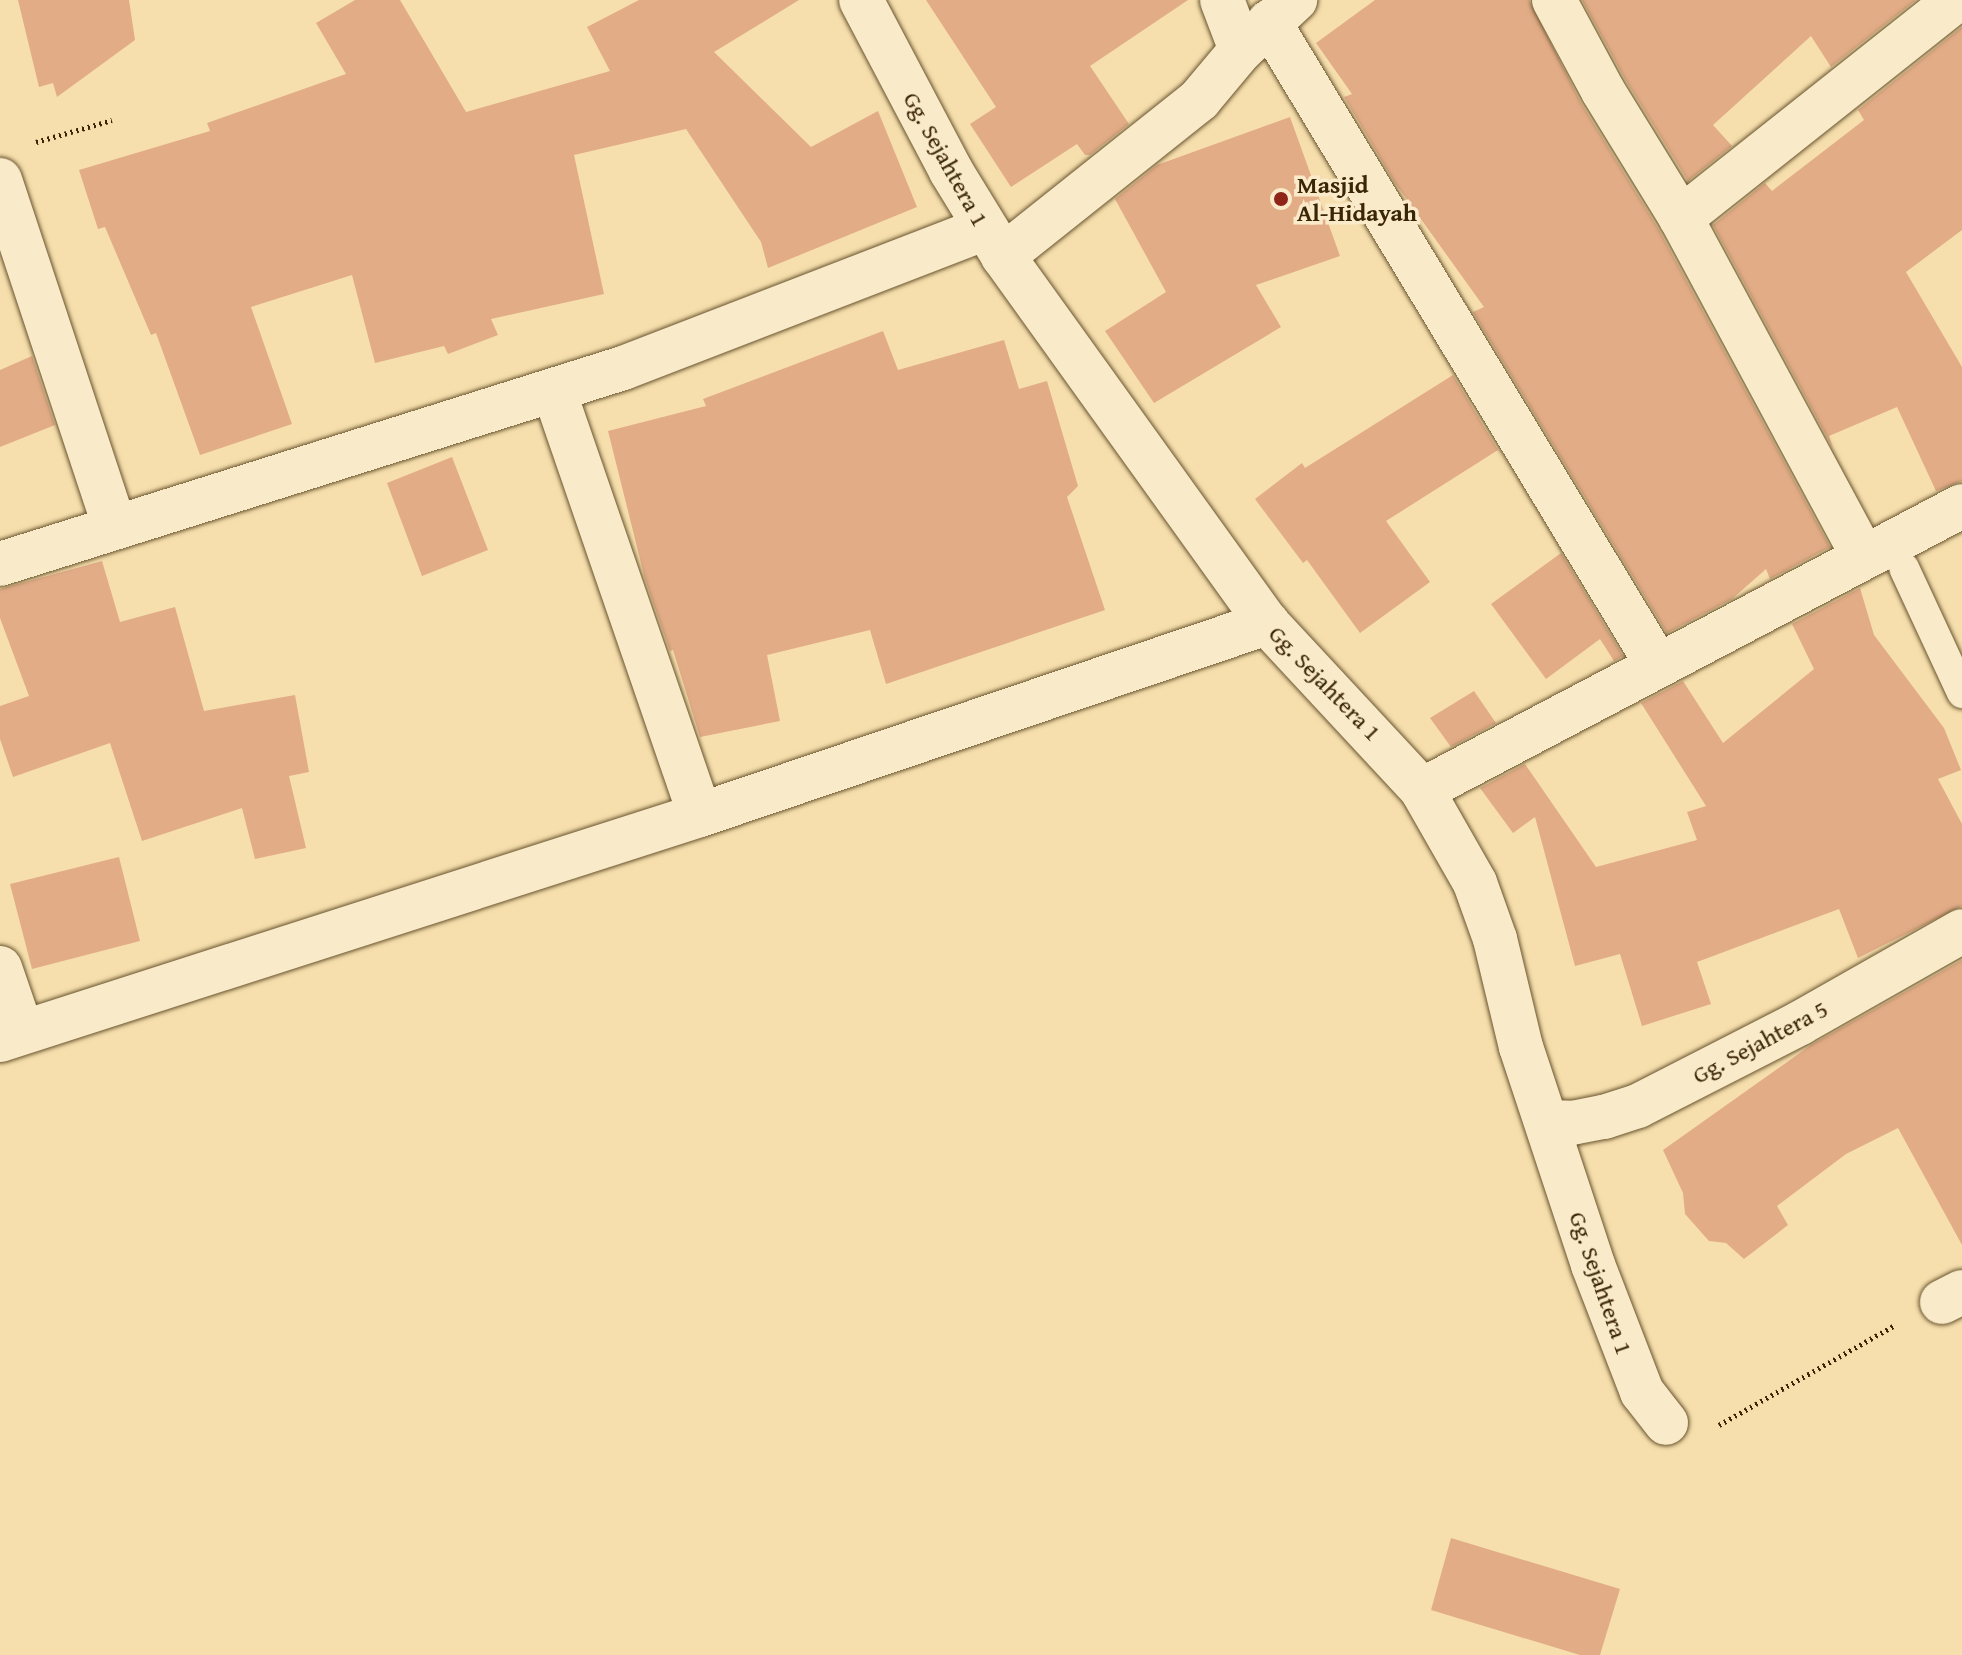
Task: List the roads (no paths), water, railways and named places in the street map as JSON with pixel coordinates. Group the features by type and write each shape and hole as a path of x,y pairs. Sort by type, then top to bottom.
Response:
{"street":[{"name":"Gg. Sejahtera 1","path":"861,0 994,242 1267,623 1422,790 1475,883 1495,939 1521,1047 1621,1345 1642,1392 1666,1423"},
{"path":"1222,0 1268,24 1658,666"},
{"path":"1554,0 1603,91 1681,218 1863,556"},
{"path":"1681,218 1956,0"},
{"path":"0,564 554,391 743,323 994,242 1199,100 1268,24"},
{"path":"0,180 115,527"},
{"path":"554,391 700,815"},
{"path":"1422,790 1962,506"},
{"path":"0,968 11,1036 700,815 1267,623"},
{"name":"Gg. Sejahtera 5","path":"1548,1122 1572,1123 1638,1106 1800,1023 1962,931"}],"lane":[{"path":"1904,568 1962,693"}],"place":[{"name":"Masjid Al-Hidayah","path":"1281,199"}]}
